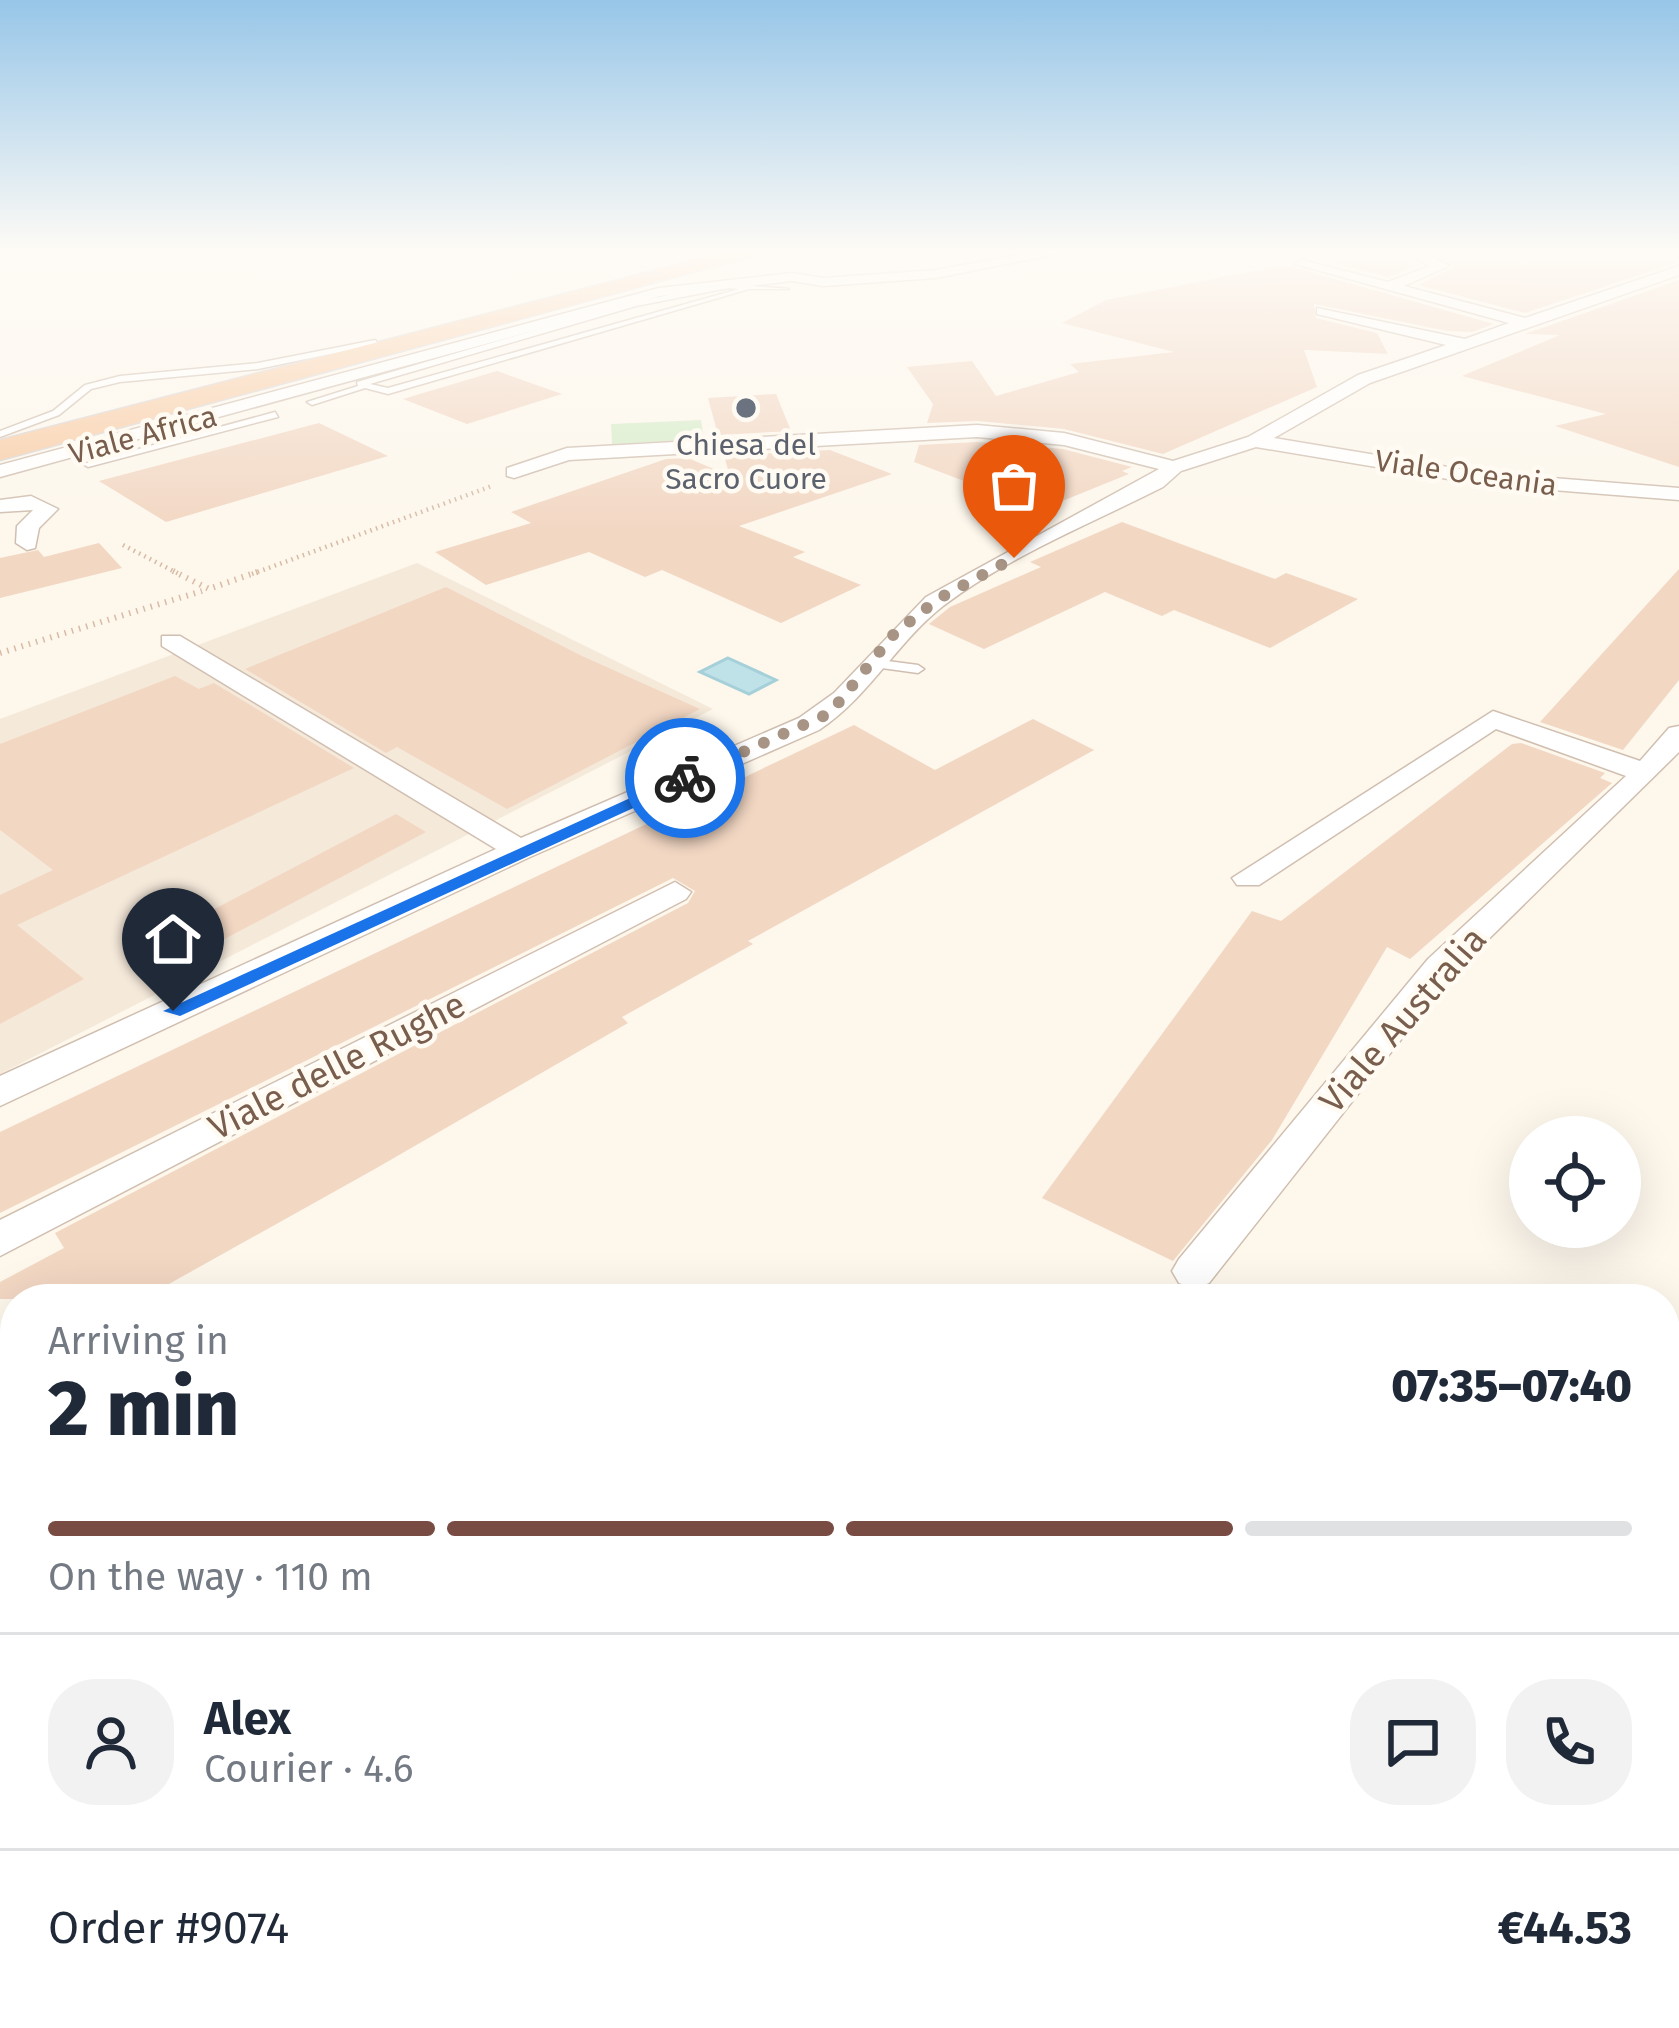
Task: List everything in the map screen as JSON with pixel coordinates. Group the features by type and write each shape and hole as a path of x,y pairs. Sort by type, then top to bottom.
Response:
{"highway":[{"path":"0,437 370,344"},
{"path":"0,450 406,344"}],"street":[{"name":"Viale Africa","path":"0,471 184,431 480,344"},
{"path":"0,1092 519,850 809,724 844,701 894,634 938,599 1156,483 1174,467 1255,441 1340,390 1466,344"},
{"path":"514,472 567,454 977,431 1064,439 1174,467"},
{"name":"Viale Oceania","path":"1255,441 1478,478 1679,494"},
{"path":"0,506 31,502 47,509 28,526 27,543"},
{"path":"171,641 519,850"},
{"path":"1248,878 1493,719 1646,773"},
{"name":"Viale Australia","path":"1194,1271 1440,967 1646,773 1679,734"},
{"name":"Viale delle Rughe","path":"0,1239 675,892"}],"lane":[{"path":"361,388 367,379 482,344"},
{"path":"312,402 361,388 388,391 554,344"},
{"path":"88,464 184,431 275,415"},
{"path":"872,663 918,669"}],"path":[{"path":"0,652 209,589 497,484 514,472"},
{"path":"123,545 209,589"}],"shaded area":[{"path":"417,563 713,709 0,1074 0,719"}],"green space":[{"path":"701,420 704,439 612,444 611,424"}],"water":[{"path":"728,658 776,680 749,694 700,672"}],"building":[{"path":"1142,344 1383,344 1388,354 1304,350 1317,387 1163,454 1064,429 977,421 927,423 933,404 907,367 972,361 996,396 1079,372 1070,364 1174,352"},
{"path":"1539,344 1679,344 1679,467 1555,426 1606,414 1462,376"},
{"path":"497,371 562,394 467,424 403,399"},
{"name":"Chiesa del Sacro Cuore","path":"776,394 791,431 718,435 708,398"},
{"path":"319,423 388,456 166,522 99,481"},
{"path":"977,442 1063,449 1132,467 1122,471 1129,474 1040,510 914,462 919,445"},
{"path":"830,450 892,474 739,526 805,552 793,557 861,585 781,623 662,570 645,577 589,552 486,585 435,552 531,523 511,512 666,459 688,458 730,476 724,456"},
{"path":"1122,522 1275,579 1286,573 1358,599 1270,648 1174,610 1162,616 1105,592 984,649 929,624 950,607 1041,567 1030,562"},
{"path":"99,543 122,568 0,598 0,558 38,550 44,557"},
{"path":"1679,569 1679,680 1623,750 1540,722"},
{"path":"446,587 700,709 507,809 397,747 386,753 245,669"},
{"path":"175,676 199,689 214,683 354,768 17,925 84,979 0,1024 0,895 53,870 0,830 0,744"},
{"path":"1033,719 1094,750 748,941 753,944 622,1017 628,1023 169,1284 0,1284 64,1248 55,1233 688,903 695,891 673,878 0,1213 0,1132 854,725 935,770"},
{"path":"1521,743 1605,773 1600,778 1612,783 1410,959 1387,947 1272,1140 1173,1261 1042,1198 1252,911 1281,921 1512,744"},
{"path":"396,814 426,832 157,975 130,953"}],"way so far":[{"path":"685,778 830,713 894,634 938,599 1014,558"}],"place":[{"name":"Chiesa del Sacro Cuore","path":"746,408"}],"route":[{"path":"173,1011 685,778"}]}
